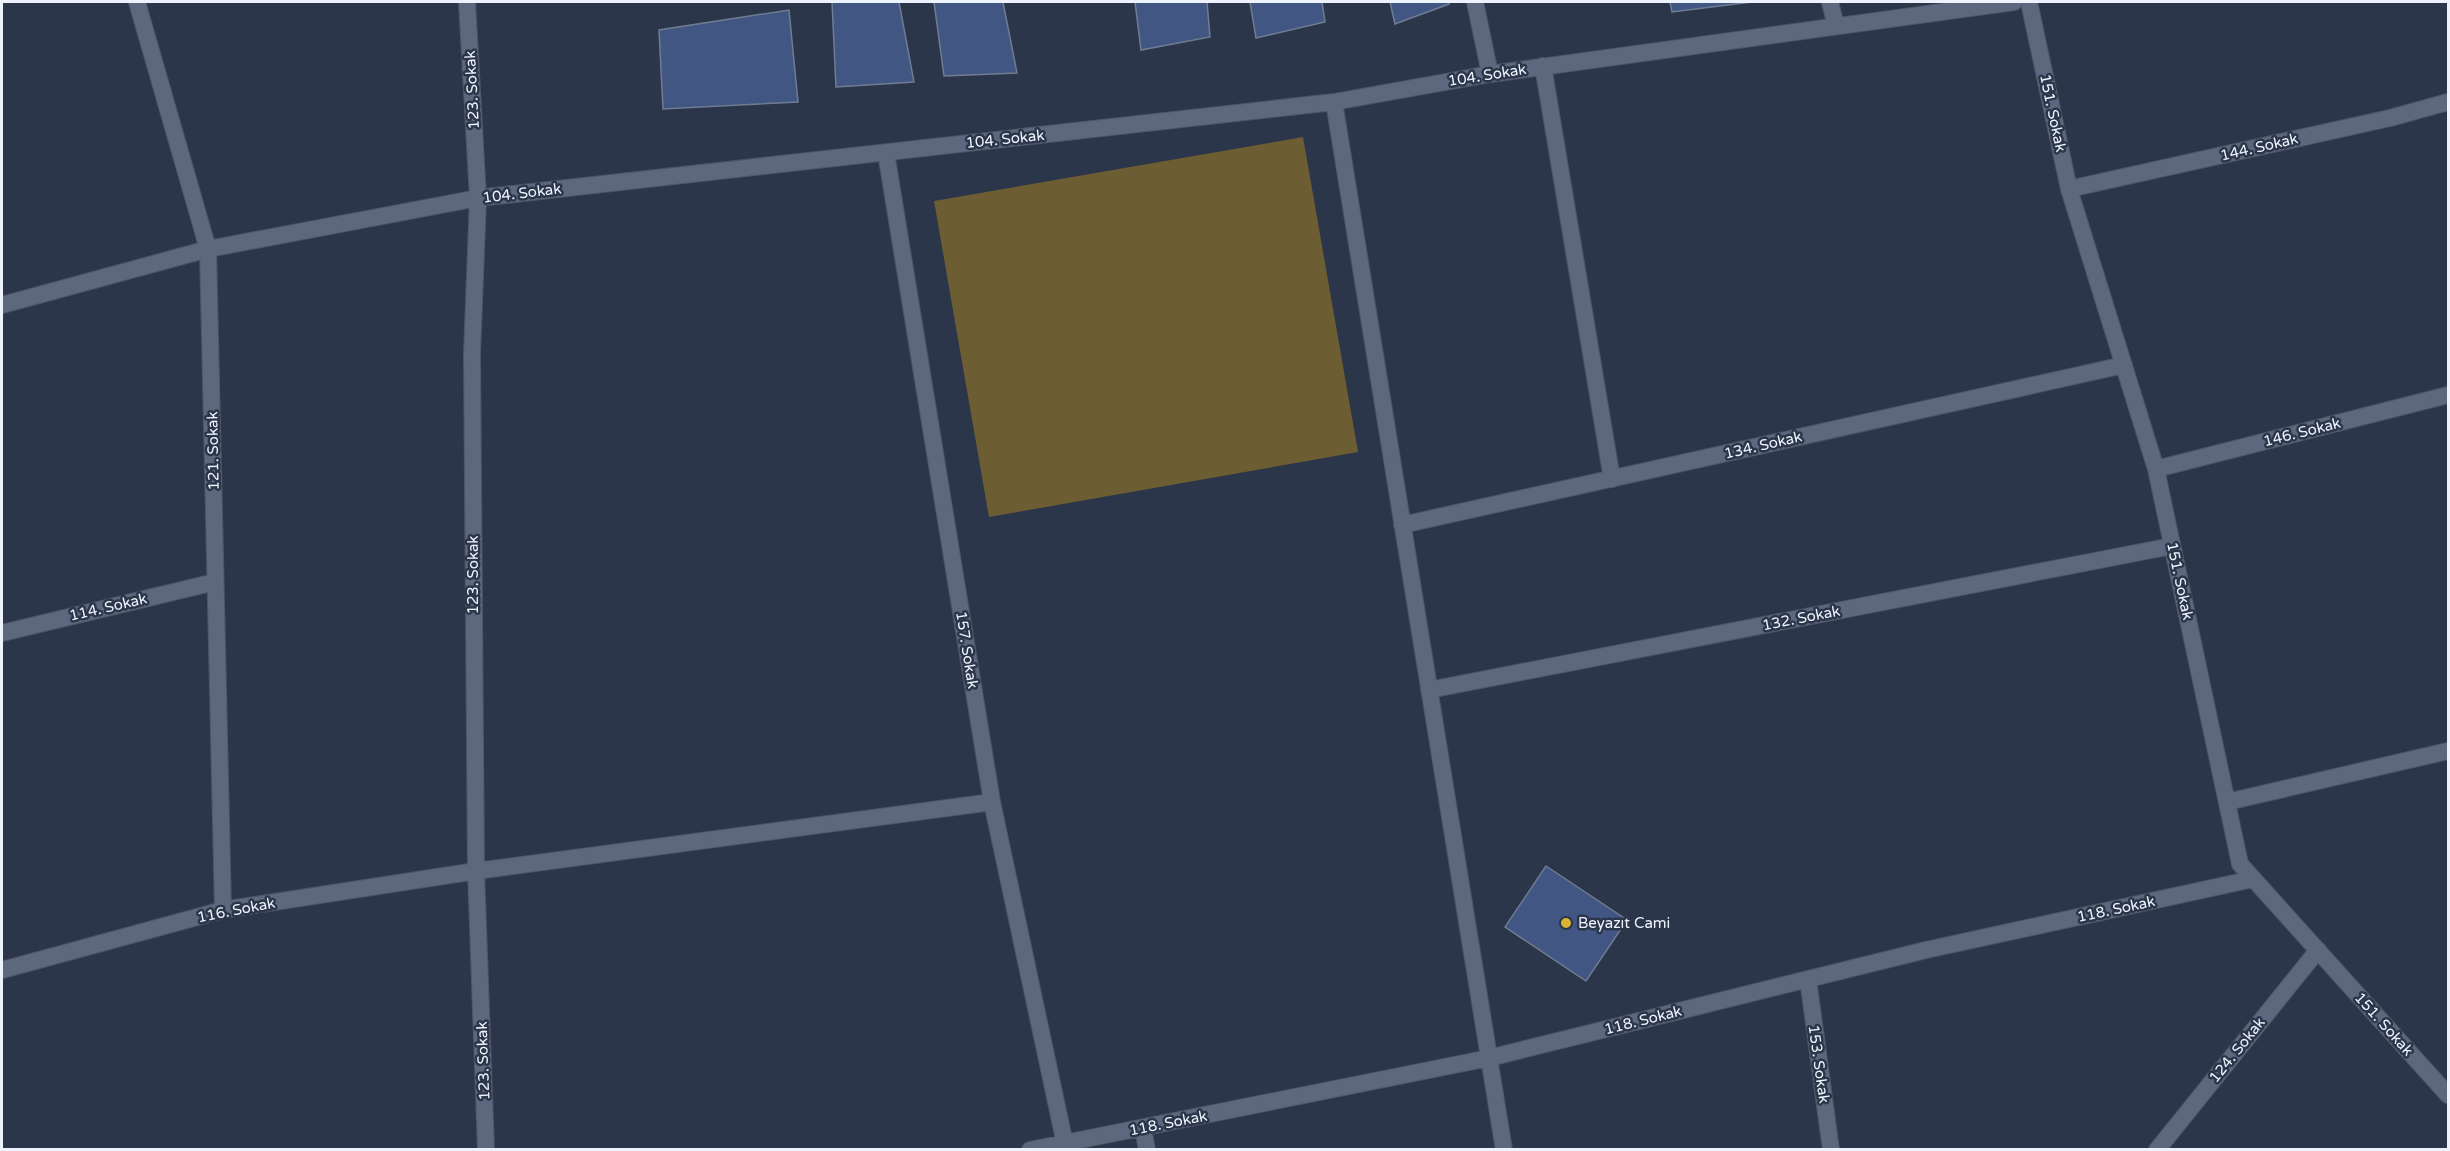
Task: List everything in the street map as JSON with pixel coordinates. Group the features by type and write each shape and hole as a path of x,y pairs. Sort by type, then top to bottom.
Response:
{"street":[{"name":"121. Sokak","path":"137,2 208,249 223,910"},
{"name":"123. Sokak","path":"467,2 478,198 472,354 476,871 486,1149"},
{"path":"1475,2 1490,74"},
{"path":"1830,2 1836,26"},
{"name":"104. Sokak","path":"2,305 208,249 478,198 1334,102 1544,66 2014,2"},
{"name":"151. Sokak","path":"2029,2 2069,189 2156,469 2240,864 2448,1095"},
{"path":"1544,66 1612,479"},
{"path":"1334,102 1504,1149"},
{"name":"144. Sokak","path":"2069,189 2448,102"},
{"name":"157. Sokak","path":"886,153 992,802 1065,1144"},
{"name":"134. Sokak","path":"1402,525 2124,365"},
{"name":"146. Sokak","path":"2156,469 2448,395"},
{"name":"132. Sokak","path":"1429,690 2172,546"},
{"name":"114. Sokak","path":"2,633 215,582"},
{"path":"2227,802 2448,751"},
{"name":"116. Sokak","path":"2,970 223,910 476,871 992,802"},
{"name":"118. Sokak","path":"1030,1149 1065,1144 1489,1058 1926,950 2253,879"},
{"name":"124. Sokak","path":"2157,1149 2318,950"},
{"name":"153. Sokak","path":"1808,979 1831,1149"},
{"path":"1143,1128 1147,1149"}],"shaded area":[{"path":"1303,137 1358,452 989,517 934,201"}],"building":[{"path":"832,2 899,2 914,82 836,87"},
{"path":"934,2 1003,2 1017,73 944,76"},
{"path":"1135,2 1207,2 1210,37 1141,50"},
{"path":"1250,2 1322,2 1325,22 1256,38"},
{"path":"1390,2 1448,2 1449,4 1395,24"},
{"path":"1670,2 1752,2 1672,12"},
{"path":"789,10 798,102 663,109 659,30"},
{"name":"Beyazıt Cami","path":"1546,866 1627,920 1586,981 1505,927"}],"place":[{"name":"Beyazıt Cami","path":"1566,923"}]}
